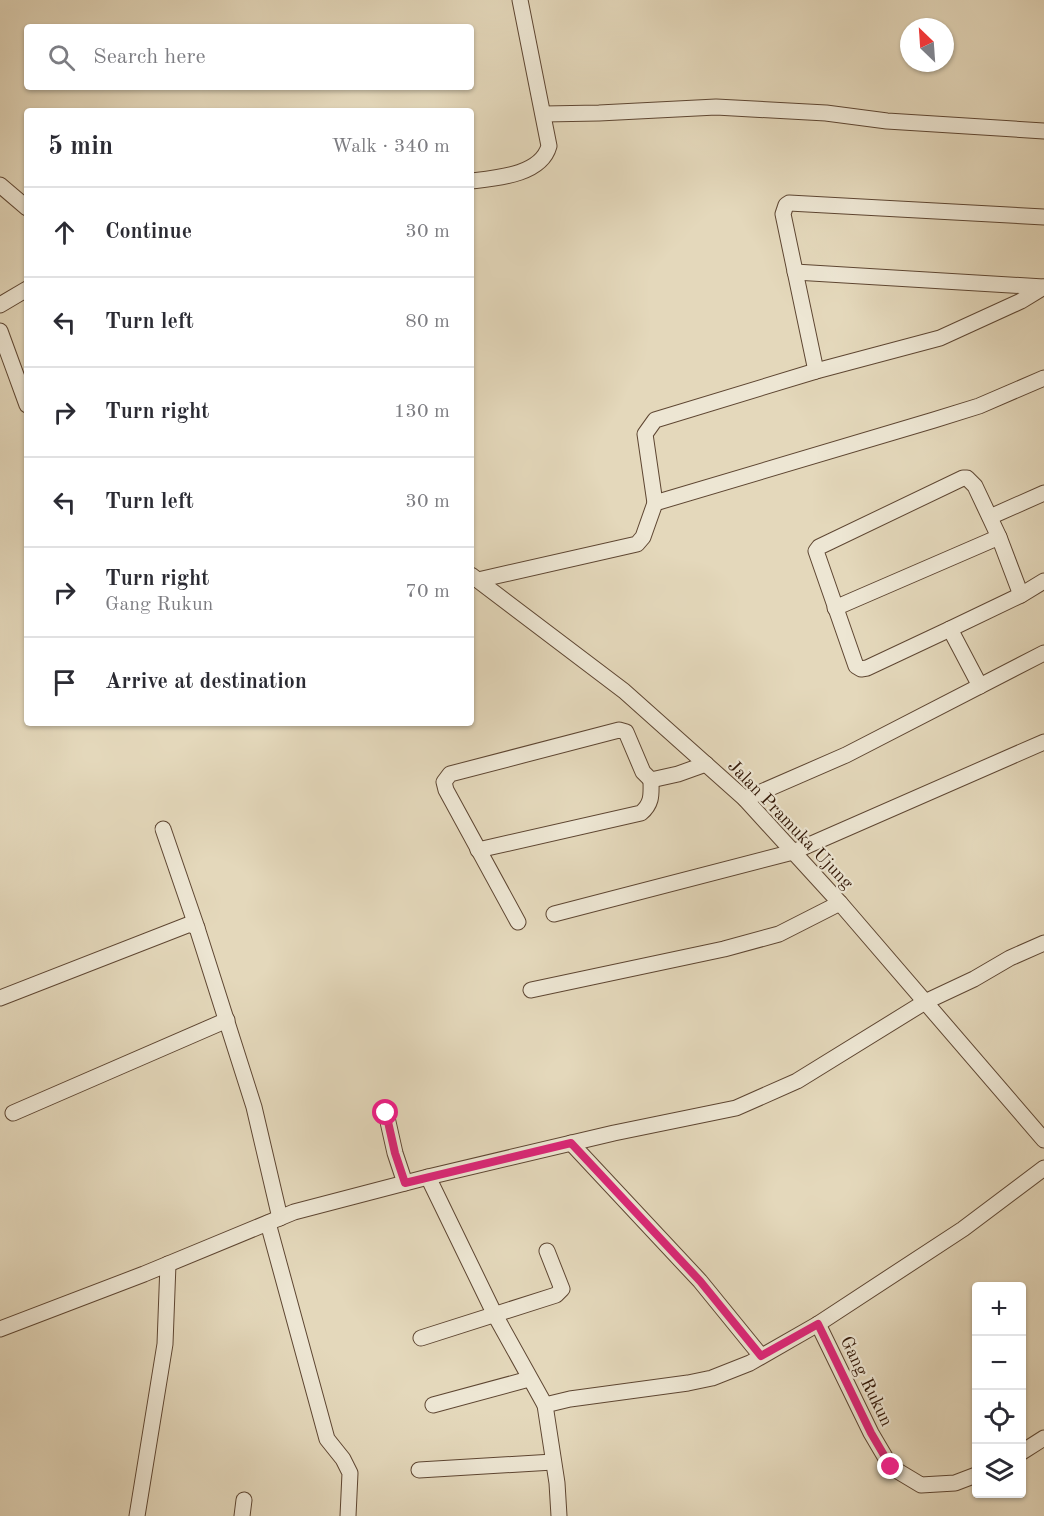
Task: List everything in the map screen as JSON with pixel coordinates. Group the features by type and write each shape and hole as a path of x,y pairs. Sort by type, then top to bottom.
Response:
{"street":[{"path":"474,181 501,177 533,166 546,156 549,146 520,0"},
{"path":"544,114 716,107 826,113 887,121 1044,131"},
{"path":"0,185 24,205"},
{"path":"816,371 783,214 789,203 1044,217"},
{"path":"795,272 1044,287"},
{"path":"475,578 637,544 643,537 655,503 645,434 655,420 816,371 940,338 1021,301 1044,287"},
{"path":"0,305 24,291"},
{"path":"0,331 24,397"},
{"path":"655,503 934,420 979,405 1044,378"},
{"path":"1021,595 990,517 975,486 967,478 819,547 816,551 855,666 861,669 1021,595 1044,581"},
{"path":"990,517 1044,493"},
{"path":"835,608 999,537"},
{"name":"Jalan Pramuka Ujung","path":"475,578 624,691 745,799 840,903 1044,1140"},
{"path":"950,629 980,686"},
{"path":"745,799 846,755 1044,652"},
{"path":"478,850 641,813 651,801 651,780 644,772 626,732 619,730 450,774 444,782 446,790 478,850 518,922"},
{"path":"554,914 792,852 1044,742"},
{"path":"651,780 706,764"},
{"path":"163,829 254,1107 274,1221 327,1439 344,1459 350,1473 348,1516"},
{"path":"531,990 724,949 779,934 840,903"},
{"path":"0,998 190,924 197,928"},
{"path":"0,1329 294,1212 571,1143 736,1108 797,1081 925,1002 974,979 1010,958 1043,948"},
{"path":"13,1113 227,1020"},
{"path":"386,1113 405,1183"},
{"path":"571,1143 700,1281 761,1356"},
{"path":"545,1405 570,1399 712,1378 761,1356 818,1324 963,1229 1044,1168"},
{"path":"428,1177 495,1315 545,1405 559,1516"},
{"path":"421,1338 556,1295 562,1289 546,1251"},
{"path":"137,1516 165,1344 168,1264"},
{"name":"Gang Rukun","path":"818,1324 871,1433 891,1467 921,1485 955,1483 972,1477"},
{"path":"434,1405 529,1379"},
{"path":"1026,1449 1044,1438"},
{"path":"419,1470 553,1462"},
{"path":"242,1516 244,1500"}],"route":[{"path":"386,1113 405,1183 571,1143 700,1281 761,1356 818,1324 871,1433 891,1467"}]}
